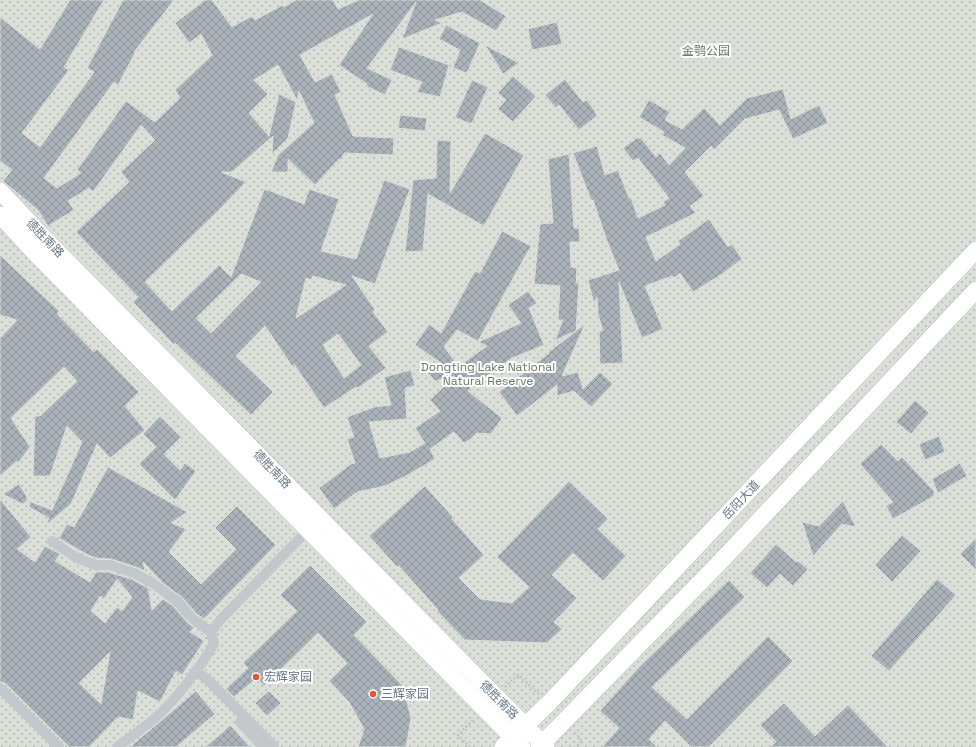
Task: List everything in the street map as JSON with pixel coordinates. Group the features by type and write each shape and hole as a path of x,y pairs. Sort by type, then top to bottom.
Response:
{"main road":[{"name":"德胜南路","path":"0,191 516,740"},
{"name":"德胜南路","path":"0,215 34,252 516,740 542,746"},
{"name":"岳阳大道","path":"516,740 976,250"},
{"path":"542,746 720,562 976,290"}],"street":[{"path":"211,632 221,619 308,530"},
{"path":"52,541 75,557 94,566 109,565 134,573 147,580 176,601 193,619 211,632 214,644 196,672 154,719 117,747"},
{"path":"196,672 262,747"},
{"path":"196,672 208,680 274,747"},
{"path":"0,688 59,747"}],"path":[{"path":"575,747 582,741"}],"green space":[{"name":"Dongting Lake National Natural Reserve","path":"0,0 976,0 976,747 0,747"}],"building":[{"path":"70,0 104,0 64,67 69,70 22,133 40,147 94,72 87,68 123,0 174,0 134,52 135,53 118,85 114,82 44,178 57,188 81,173 77,170 126,101 155,122 180,98 175,90 212,55 201,34 189,43 175,23 205,0 212,0 232,27 252,16 255,20 283,5 284,7 296,0 333,0 338,9 359,0 480,0 506,16 496,31 462,12 435,20 442,23 402,39 416,2 367,68 392,80 385,95 366,86 367,84 339,65 373,14 300,55 315,82 332,74 341,92 335,95 353,136 394,138 393,155 344,153 341,160 339,159 315,185 288,159 288,172 271,172 278,155 314,123 299,91 297,100 278,65 254,80 268,94 249,113 269,136 279,94 296,102 288,138 272,154 273,136 232,172 221,172 246,182 145,282 172,311 219,265 231,277 264,190 268,190 304,204 309,189 339,199 321,251 356,259 384,180 410,189 375,284 352,276 375,310 373,312 388,332 369,346 386,368 358,388 356,387 324,408 294,364 292,366 265,326 236,356 273,392 251,415 175,343 174,345 133,302 138,297 76,232 129,182 121,172 155,140 141,125 93,192 89,188 68,201 74,210 48,226 38,210 3,181 12,170 0,161 0,17 40,49","holes":["241,274 261,282 211,333 196,318","313,276 346,285 296,318 306,278 311,280","338,334 361,365 344,378 323,345"]},
{"path":"557,22 562,44 532,50 528,29"},
{"path":"446,25 480,43 467,73 453,68 460,50 439,39"},
{"path":"485,45 519,63 503,74"},
{"path":"399,47 449,65 440,97 417,92 422,82 390,70"},
{"path":"513,76 536,96 513,122 498,109 506,100 498,93"},
{"path":"565,79 583,102 587,100 597,116 579,130 559,105 556,108 545,95"},
{"path":"472,80 488,87 472,123 468,123 455,117"},
{"path":"783,89 791,119 819,105 828,123 793,139 779,110 745,119 714,150 711,146 685,172 704,196 690,206 696,213 646,237 656,261 680,244 678,241 709,219 728,247 732,244 742,259 722,274 693,292 680,273 674,278 672,276 645,286 663,329 642,338 619,282 623,363 600,364 599,331 603,331 598,314 597,297 594,303 588,280 619,270 593,200 591,200 573,153 597,146 605,175 618,170 629,198 631,198 638,218 665,205 663,202 669,198 638,158 636,160 632,160 623,148 637,138 641,138 656,157 660,153 669,165 685,148 662,135 664,132 639,117 649,100 670,112 665,120 682,129 704,108 720,125 747,98"},
{"path":"400,115 427,118 425,131 398,128"},
{"path":"485,133 524,155 484,226 428,194 423,251 405,252 413,180 436,178 437,140 451,141 450,193"},
{"path":"569,154 574,228 579,228 580,242 570,242 571,267 577,268 576,283 579,282 576,331 555,340 563,320 558,320 560,286 534,284 540,224 553,223 548,159"},
{"path":"502,231 531,246 478,341 457,330 444,347 459,366 487,346 478,342 521,323 508,305 528,291 537,303 529,308 544,345 512,358 470,388 468,391 502,418 491,434 477,433 464,443 454,432 430,449 435,459 385,486 357,492 334,509 319,488 351,464 355,463 347,439 354,437 347,417 374,407 391,405 384,377 411,370 415,386 405,388 407,419 369,422 380,458 410,452 425,443 415,428 440,411 430,400 455,376 435,381 428,373 441,363 415,345 429,324 441,333 475,271 480,273"},
{"path":"0,255 59,311 57,314 94,352 97,349 139,392 125,406 145,430 110,458 97,444 71,504 46,525 49,518 29,507 31,502 52,510 82,442 67,426 50,476 33,476 35,416 40,416 77,381 64,367 11,418 30,447 18,463 17,461 0,476 0,338 17,320 0,315"},
{"path":"585,324 562,376 578,372 583,389 600,372 613,384 591,407 574,391 557,396 557,385 517,416 499,392 548,355 549,352"},
{"path":"915,400 929,413 911,434 896,422"},
{"path":"160,416 181,437 164,454 180,470 185,463 196,471 175,500 139,464 156,447 143,434"},
{"path":"939,436 945,452 925,460 919,444"},
{"path":"881,444 898,461 902,457 934,491 934,496 893,519 886,506 893,502 860,464"},
{"path":"960,463 967,476 938,493 932,479"},
{"path":"108,467 187,512 171,523 186,529 169,552 201,584 236,549 215,528 237,506 276,545 204,619 197,614 182,597 164,584 143,562 145,571 111,559 96,558 86,554 59,538 67,524 74,527"},
{"path":"569,481 608,519 598,529 626,556 603,581 573,553 552,575 577,598 554,622 562,629 547,643 465,640 437,611 438,610 399,566 397,567 369,536 425,486 484,555 459,578 480,599 512,603 529,587 497,557"},
{"path":"19,484 27,497 27,501 22,504 3,494"},
{"path":"0,499 31,537 17,549 35,562 45,546 60,554 55,561 90,582 96,572 108,572 131,579 148,588 152,610 163,599 173,606 194,628 190,632 204,641 182,675 176,671 160,702 138,691 133,720 118,717 89,747 69,747 5,683 0,682","holes":["117,579 132,597 122,611 117,607 105,623 91,611 100,596 104,599","110,652 101,704 79,683"]},
{"path":"843,501 856,527 842,524 813,556 802,522 819,526"},
{"path":"902,535 921,551 892,582 875,565"},
{"path":"976,538 976,570 960,554"},
{"path":"776,544 796,562 798,561 808,569 793,586 780,574 767,588 750,573"},
{"path":"310,565 367,622 354,635 403,686 411,718 406,747 358,747 364,729 349,702 329,681 347,663 318,633 264,686 257,678 234,697 226,689 248,668 243,663 297,611 280,595"},
{"path":"937,579 956,595 889,671 871,656"},
{"path":"729,580 745,597 652,687 687,719 768,636 793,661 709,747 691,747 665,721 649,739 657,747 602,747 619,728 600,711 639,667"},
{"path":"196,691 215,714 176,747 130,747"},
{"path":"269,691 281,703 267,716 255,703"},
{"path":"784,703 815,736 848,705 888,747 770,747 776,742 760,725"},
{"path":"230,725 250,747 205,747 224,731"}],"place":[{"name":"宏辉家园","path":"256,677"},
{"name":"三辉家园","path":"373,694"}],"park label":[{"name":"金鹗公园","path":"706,51"}]}
